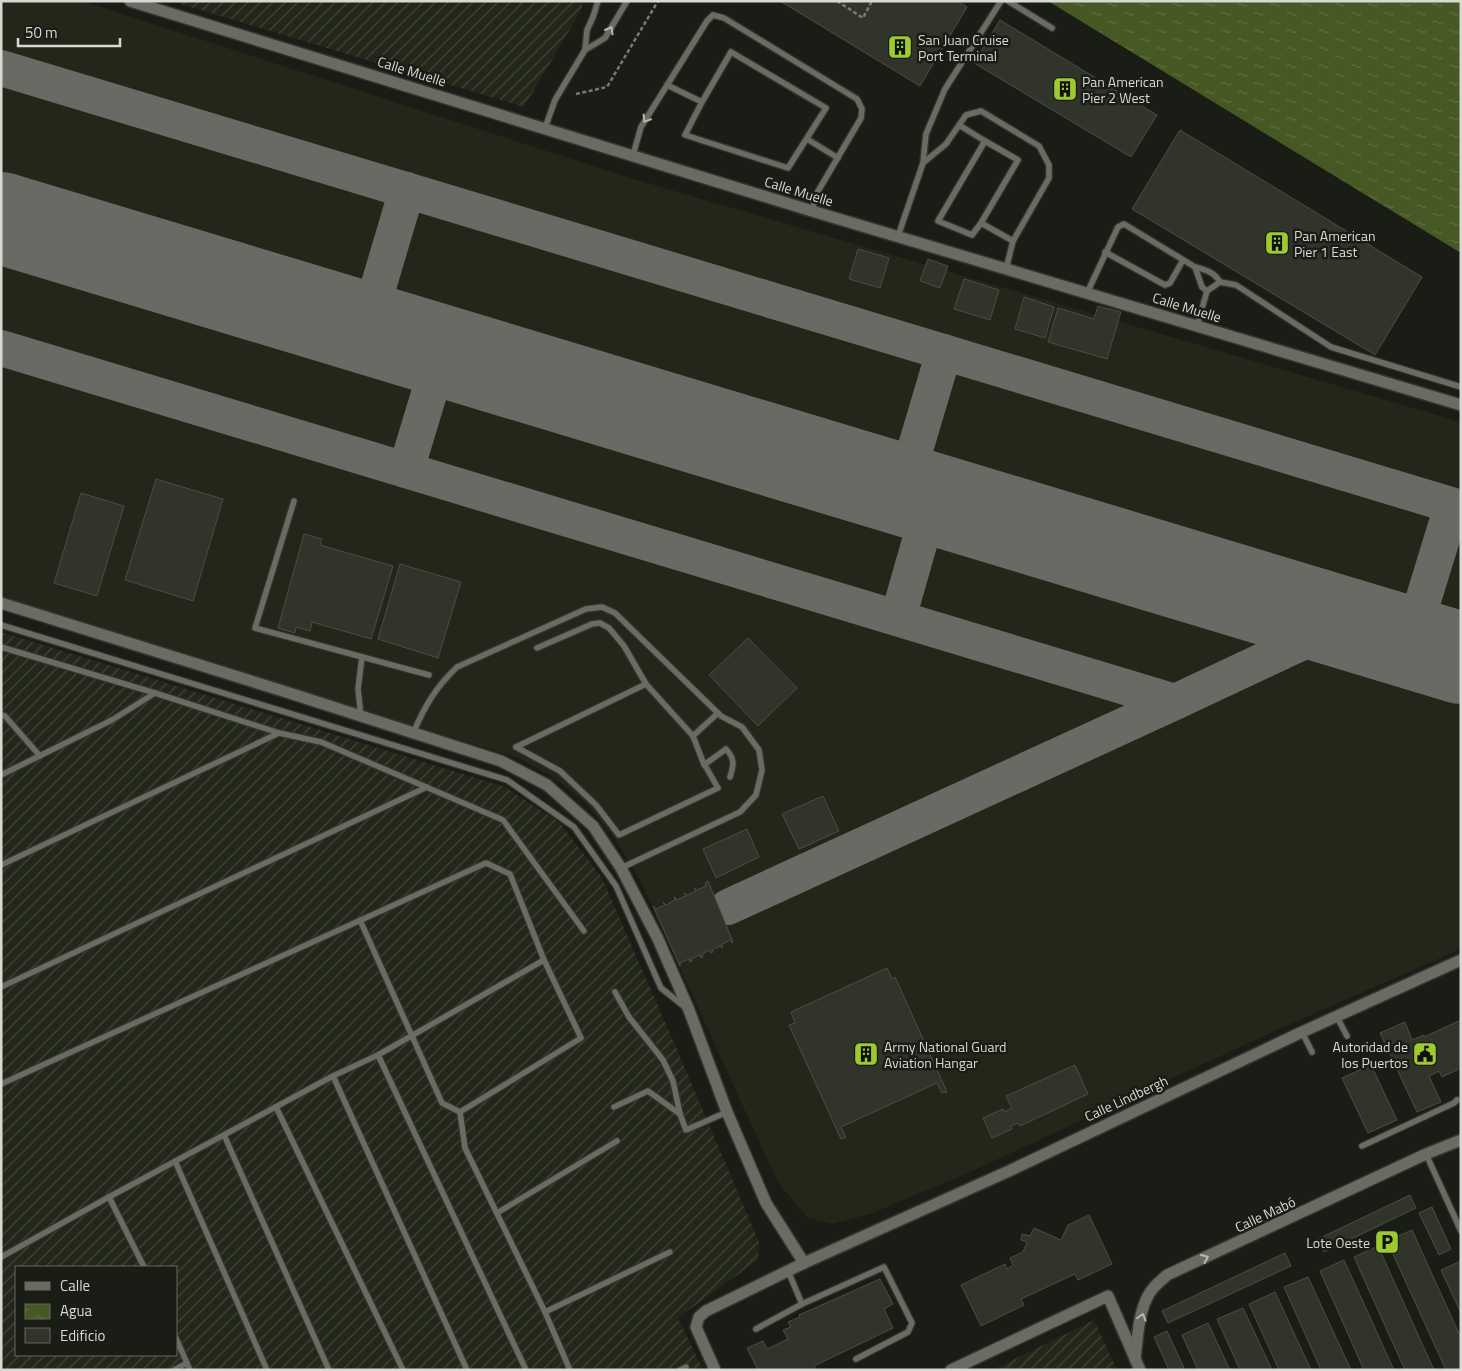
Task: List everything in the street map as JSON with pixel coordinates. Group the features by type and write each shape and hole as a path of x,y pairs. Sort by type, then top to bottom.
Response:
{"street":[{"name":"Calle Muelle","path":"130,1 144,3 812,211 1461,405"},
{"path":"1,603 501,761 547,785 593,826 621,868 658,939 689,1010 726,1112 766,1203 804,1263"},
{"name":"Calle Lindbergh","path":"715,1370 696,1327 699,1317 706,1311 788,1270 1010,1171 1302,1032 1461,960"},
{"name":"Calle Mabó","path":"1137,1364 1140,1324 1147,1298 1155,1286 1167,1275 1426,1154 1461,1140"},
{"path":"951,1370 1108,1296 1137,1364"}],"lane":[{"path":"545,128 555,100 585,50 586,30 598,1"},
{"path":"585,50 606,38 627,1"},
{"path":"898,236 923,163 926,134 945,89 1002,1"},
{"path":"1008,1 1052,28"},
{"path":"633,155 641,127 707,20 713,15 724,18 857,99 862,109 861,118 817,193 812,211"},
{"path":"731,52 826,108 788,168 685,135 702,102 731,52"},
{"path":"667,85 702,102"},
{"path":"923,163 946,144 966,115 981,111 1039,146 1050,166 1049,178 1013,241 1006,269"},
{"path":"959,125 1018,160 972,235 938,221 985,141"},
{"path":"807,138 838,158"},
{"path":"981,223 1013,241"},
{"path":"1087,293 1118,227 1124,224 1194,267 1216,276 1220,282"},
{"path":"1105,252 1165,286 1170,283 1183,260"},
{"path":"1194,267 1202,287 1207,291"},
{"path":"1197,326 1207,291 1220,282 1236,285 1331,347 1461,387"},
{"path":"294,501 255,628 429,675"},
{"path":"413,733 430,698 445,679 457,668 586,609 602,607 615,613 718,713 742,727 759,750 762,770 756,794 740,812 621,868"},
{"path":"537,648 592,624 600,623 610,628 624,646 646,684 693,736 704,765 718,788 619,835 596,805 560,771 516,747 646,684"},
{"path":"1,625 507,780 574,827 616,886 661,988 689,1010"},
{"path":"1,647 155,693 279,733 321,742 503,820 584,931"},
{"path":"361,716 358,690 362,657"},
{"path":"1,775 112,720 155,693"},
{"path":"693,736 718,713"},
{"path":"1,715 5,716 40,756"},
{"path":"1,866 279,733"},
{"path":"704,765 726,749 733,757 734,764 730,777"},
{"path":"1,987 426,787"},
{"path":"1,1084 486,863 510,874 544,960 581,1038 460,1112"},
{"path":"360,920 442,1103 460,1112"},
{"path":"1,1257 333,1076 378,1055 544,960"},
{"path":"615,992 629,1018 663,1060 672,1081 686,1130 726,1112"},
{"path":"1337,1017 1346,1036"},
{"path":"1302,1032 1312,1052"},
{"path":"378,1055 526,1370"},
{"path":"333,1076 468,1370"},
{"path":"614,1107 648,1090 680,1114"},
{"path":"1362,1146 1457,1100"},
{"path":"276,1107 403,1370"},
{"path":"460,1112 465,1148 545,1312 570,1370"},
{"path":"224,1135 329,1370"},
{"path":"497,1213 617,1141"},
{"path":"1426,1154 1461,1231"},
{"path":"175,1161 268,1370"},
{"path":"109,1197 144,1266"},
{"path":"545,1312 670,1252"},
{"path":"756,1329 802,1304 884,1267 912,1323 908,1332 856,1359"},
{"path":"788,1270 802,1304"},
{"path":"178,1342 190,1370"},
{"path":"174,1370 188,1363"}],"path":[{"path":"576,94 607,87 658,1"},
{"path":"836,1 863,18 872,1"}],"shaded area":[{"path":"1,1 82,1 630,178 1461,422 1461,949 1270,1033 968,1173 870,1214 832,1224 808,1218 778,1183 641,882 614,837 583,800 553,777 519,758 1,599"},
{"path":"170,1 583,1 581,10 524,107"},
{"path":"1,632 505,787 559,822 602,878 759,1242 758,1260 678,1318 703,1370 1,1370"},
{"path":"1094,1320 1117,1370 992,1370"}],"water":[{"path":"1048,1 1461,1 1461,253"}],"pier":[{"path":"1046,2 1461,255 1219,110"}],"building":[{"name":"San Juan Cruise Port Terminal","path":"780,1 957,1 967,7 920,86"},
{"name":"Pan American Pier 2 West","path":"1000,20 1157,115 1131,157 974,63"},
{"name":"Pan American Pier 1 East","path":"1180,130 1422,277 1375,355 1132,209"},
{"path":"858,249 889,258 880,288 849,279"},
{"path":"928,259 948,266 940,288 920,281"},
{"path":"964,279 999,290 990,320 954,309"},
{"path":"1024,297 1054,307 1045,338 1015,329"},
{"path":"1098,306 1121,312 1107,359 1048,342 1058,308 1094,319"},
{"path":"156,479 223,499 193,601 125,580"},
{"path":"81,493 124,506 97,596 54,583"},
{"path":"304,534 322,539 320,545 393,566 371,639 312,622 310,631 296,627 295,633 278,628"},
{"path":"400,564 461,582 438,658 378,639"},
{"path":"748,638 797,688 758,726 709,675"},
{"path":"823,796 839,831 799,849 782,814"},
{"path":"747,829 759,857 716,878 703,849"},
{"path":"708,881 733,942 730,940 721,945 723,948 720,946 712,950 713,952 711,953 710,950 702,954 703,957 701,958 700,955 691,959 692,961 690,962 689,959 680,963 680,966 653,906 656,909 665,905 663,902 666,905 675,900 674,897 676,900 686,896 684,893 687,895 696,891 694,888 697,890 706,886 705,883"},
{"name":"Army National Guard Aviation Hangar","path":"887,968 892,979 895,977 947,1092 942,1093 937,1083 841,1127 846,1137 841,1139 789,1025 795,1023 791,1012"},
{"name":"Autoridad de los Puertos","path":"1461,1020 1461,1068 1442,1077 1439,1071 1429,1076 1441,1102 1417,1112 1380,1033 1405,1022 1412,1040 1424,1035 1424,1037"},
{"path":"1075,1065 1088,1094 1020,1126 1018,1123 1011,1126 1012,1129 992,1138 983,1118 1003,1109 1004,1112 1012,1108 1006,1096"},
{"path":"1371,1065 1397,1120 1368,1133 1342,1078"},
{"path":"1410,1195 1416,1208 1324,1252 1318,1239"},
{"path":"1432,1207 1451,1249 1439,1255 1419,1213"},
{"path":"1089,1215 1112,1264 1078,1280 1075,1274 1021,1299 1024,1305 981,1326 961,1285 1005,1264 1007,1269 1013,1265 1010,1258 1023,1252 1027,1242 1021,1240 1022,1234 1030,1236 1034,1228 1061,1240 1068,1225"},
{"path":"1412,1230 1461,1338 1461,1370 1446,1370 1387,1241"},
{"path":"1378,1246 1434,1370 1405,1370 1354,1257"},
{"path":"1285,1253 1291,1266 1168,1323 1162,1311"},
{"path":"1344,1260 1394,1370 1364,1370 1320,1271"},
{"path":"1461,1261 1461,1313 1441,1270"},
{"path":"1308,1277 1351,1370 1321,1370 1284,1287"},
{"path":"880,1279 893,1304 884,1309 893,1328 814,1366 816,1370 758,1370 747,1348 763,1341 767,1349 788,1339 783,1330 791,1327 788,1322 800,1317 799,1315"},
{"path":"1275,1292 1311,1370 1279,1370 1249,1304"},
{"path":"1243,1308 1272,1370 1240,1370 1217,1319"},
{"path":"1208,1323 1230,1370 1198,1370 1182,1335"},
{"path":"1167,1331 1185,1370 1169,1370 1154,1337"}],"taxiway":[{"path":"1,68 1461,508"},
{"path":"366,328 407,190"},
{"path":"1,348 1175,702"},
{"path":"406,470 442,351"},
{"path":"903,490 944,352"},
{"path":"898,618 932,499"},
{"path":"1410,643 1452,506"},
{"path":"728,907 1343,623"}],"runway":[{"path":"1,218 1461,658"}],"place":[{"name":"San Juan Cruise Port Terminal","path":"900,47"},
{"name":"Pan American Pier 2 West","path":"1065,89"},
{"name":"Pan American Pier 1 East","path":"1277,243"},
{"name":"Army National Guard Aviation Hangar","path":"866,1054"},
{"name":"Autoridad de los Puertos","path":"1425,1054"},
{"name":"Lote Oeste","path":"1387,1242"}]}
